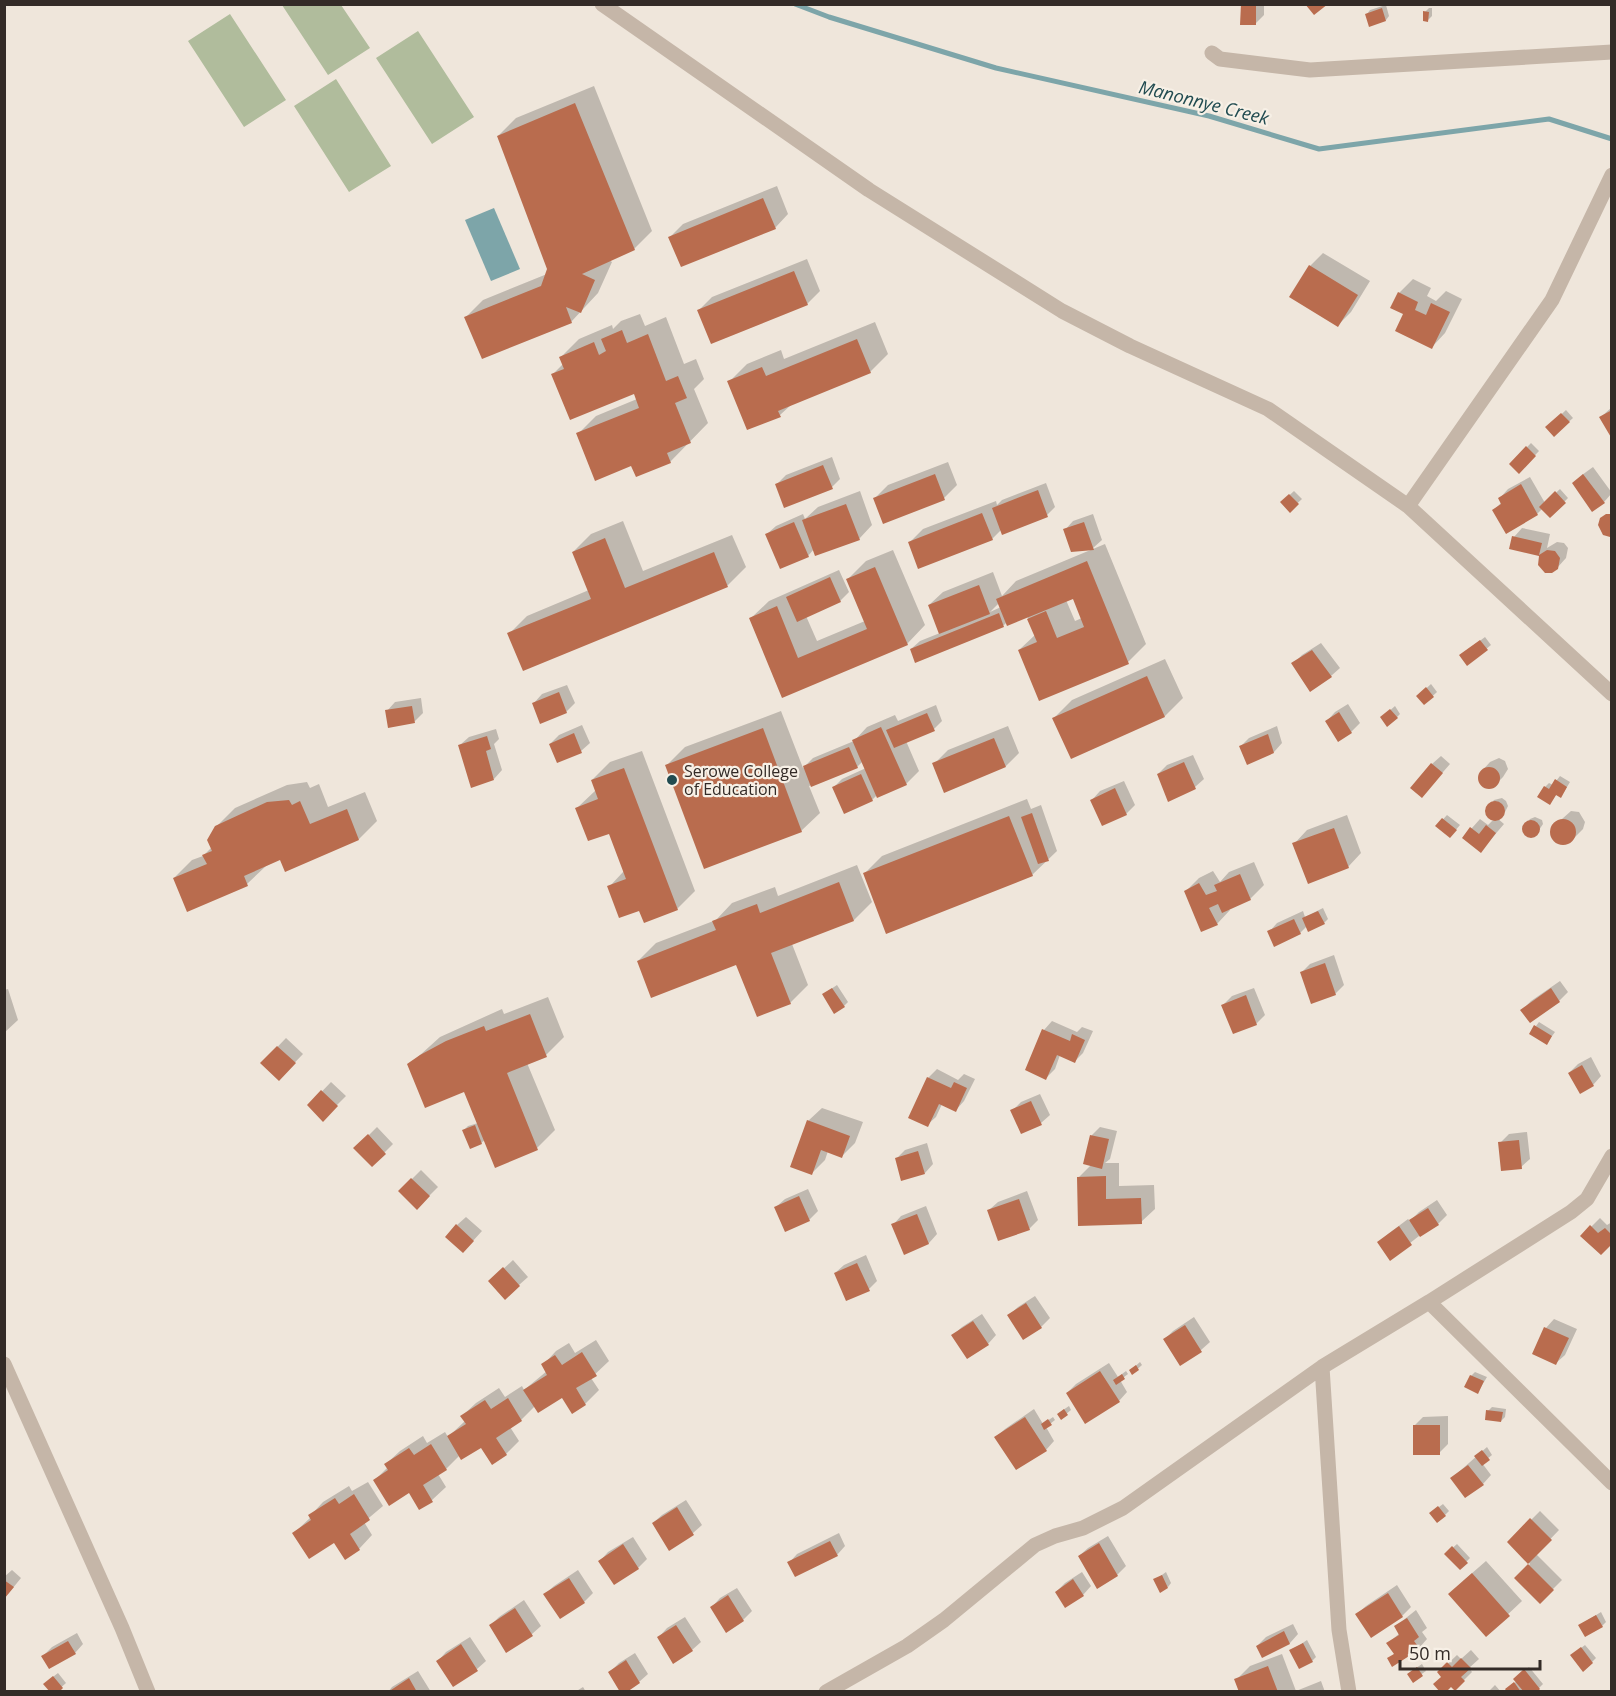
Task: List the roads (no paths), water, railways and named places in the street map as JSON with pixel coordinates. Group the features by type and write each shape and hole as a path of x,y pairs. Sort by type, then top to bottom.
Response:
{"street":[{"path":"602,4 868,190 1062,311 1130,346 1268,409 1408,506 1611,694"},
{"path":"1212,52 1220,59 1310,70 1611,52"},
{"path":"1408,506 1552,300 1611,175"},
{"path":"826,1692 907,1646 945,1620 1035,1545 1055,1536 1083,1528 1123,1508 1322,1367 1571,1212 1587,1199 1611,1156"},
{"path":"1429,1302 1611,1483"},
{"path":"4,1364 122,1628 148,1692"},
{"path":"1322,1367 1339,1630 1349,1692"}],"water":[{"path":"494,208 520,269 491,281 465,220"}],"waterway":[{"name":"Manonnye Creek","path":"795,4 829,17 996,68 1209,116 1319,149 1549,119 1612,139"}],"place":[{"name":"Serowe College of Education","path":"672,780"}]}
